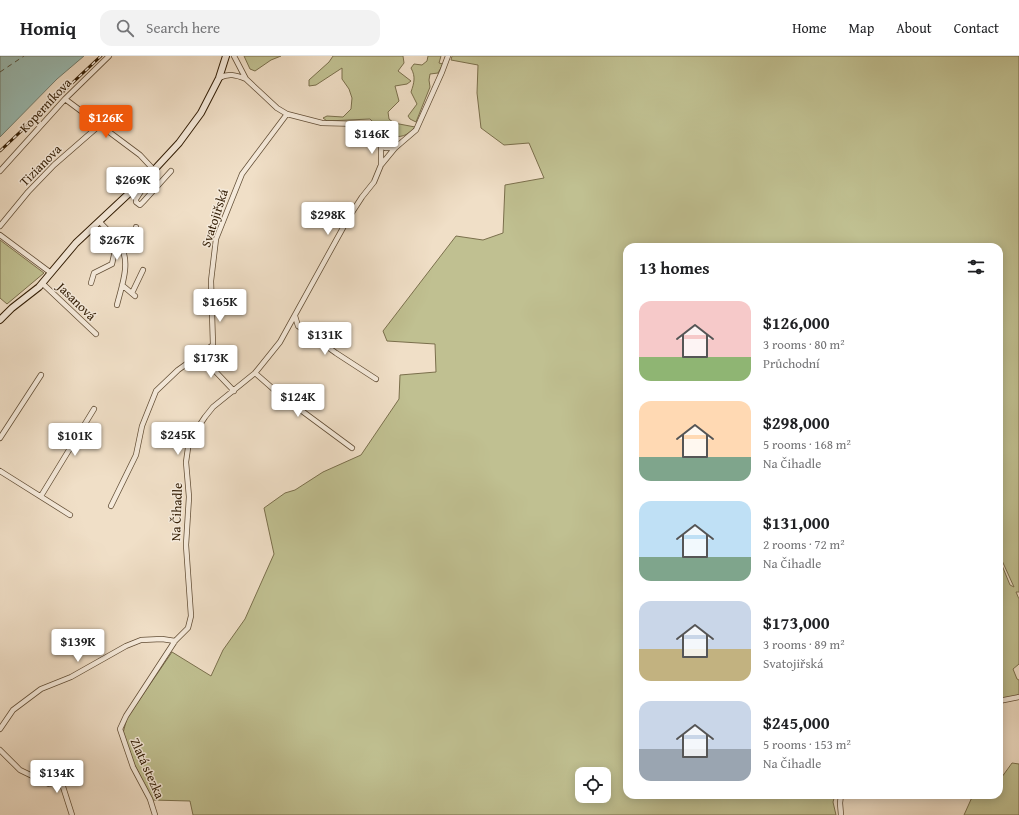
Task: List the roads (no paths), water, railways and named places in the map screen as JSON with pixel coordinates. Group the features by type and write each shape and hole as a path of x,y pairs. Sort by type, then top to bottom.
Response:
{"main road":[{"path":"0,320 51,274 76,243 154,170 179,143 201,113 218,78 226,56"}],"street":[{"name":"Koperníkova","path":"0,171 65,99 109,56"},
{"path":"234,56 246,79 277,108 287,114 322,123 361,124 370,127 381,145 385,148 394,148"},
{"name":"Na Čihadle","path":"120,729 126,716 175,642 188,628 191,616 186,545 189,498 186,462 189,441 213,407 255,373 277,346 295,316 348,217 374,182 380,165 394,148 416,130 448,56"},
{"path":"218,78 225,74 235,75 246,79"},
{"path":"65,99 101,124 140,155 154,170"},
{"name":"Svatojiřská","path":"215,371 211,281 216,239 242,174 287,114"},
{"name":"Tizianova","path":"0,226 28,192 54,165 101,124"},
{"path":"380,165 381,145"},
{"path":"148,175 147,182 136,199 137,204 140,205 171,171"},
{"path":"99,221 122,248 125,256 125,267 117,305"},
{"path":"122,248 133,242 136,227"},
{"path":"0,236 51,274"},
{"path":"91,283 94,273 112,264 117,242"},
{"path":"122,285 133,295 144,270"},
{"name":"Jasanová","path":"42,282 96,334"},
{"path":"295,316 298,326 376,379"},
{"path":"111,506 136,455 142,426 156,391 178,370 213,345"},
{"path":"191,360 204,362 234,391"},
{"path":"255,373 279,394 352,448"},
{"path":"0,438 41,375"},
{"path":"41,496 94,409"},
{"path":"0,471 70,515"},
{"path":"0,729 13,710 40,689 71,677 126,646 141,640 162,639 175,642"},
{"path":"1003,700 1019,697"},
{"name":"Zlatá stezka","path":"120,729 134,767 150,798 155,815"},
{"path":"0,750 20,770 49,784 52,783"},
{"path":"57,768 72,815"},
{"path":"841,799 841,815"}],"water":[{"path":"0,56 84,56 57,79 0,137"}],"railway":[{"path":"0,151 101,56"}]}
